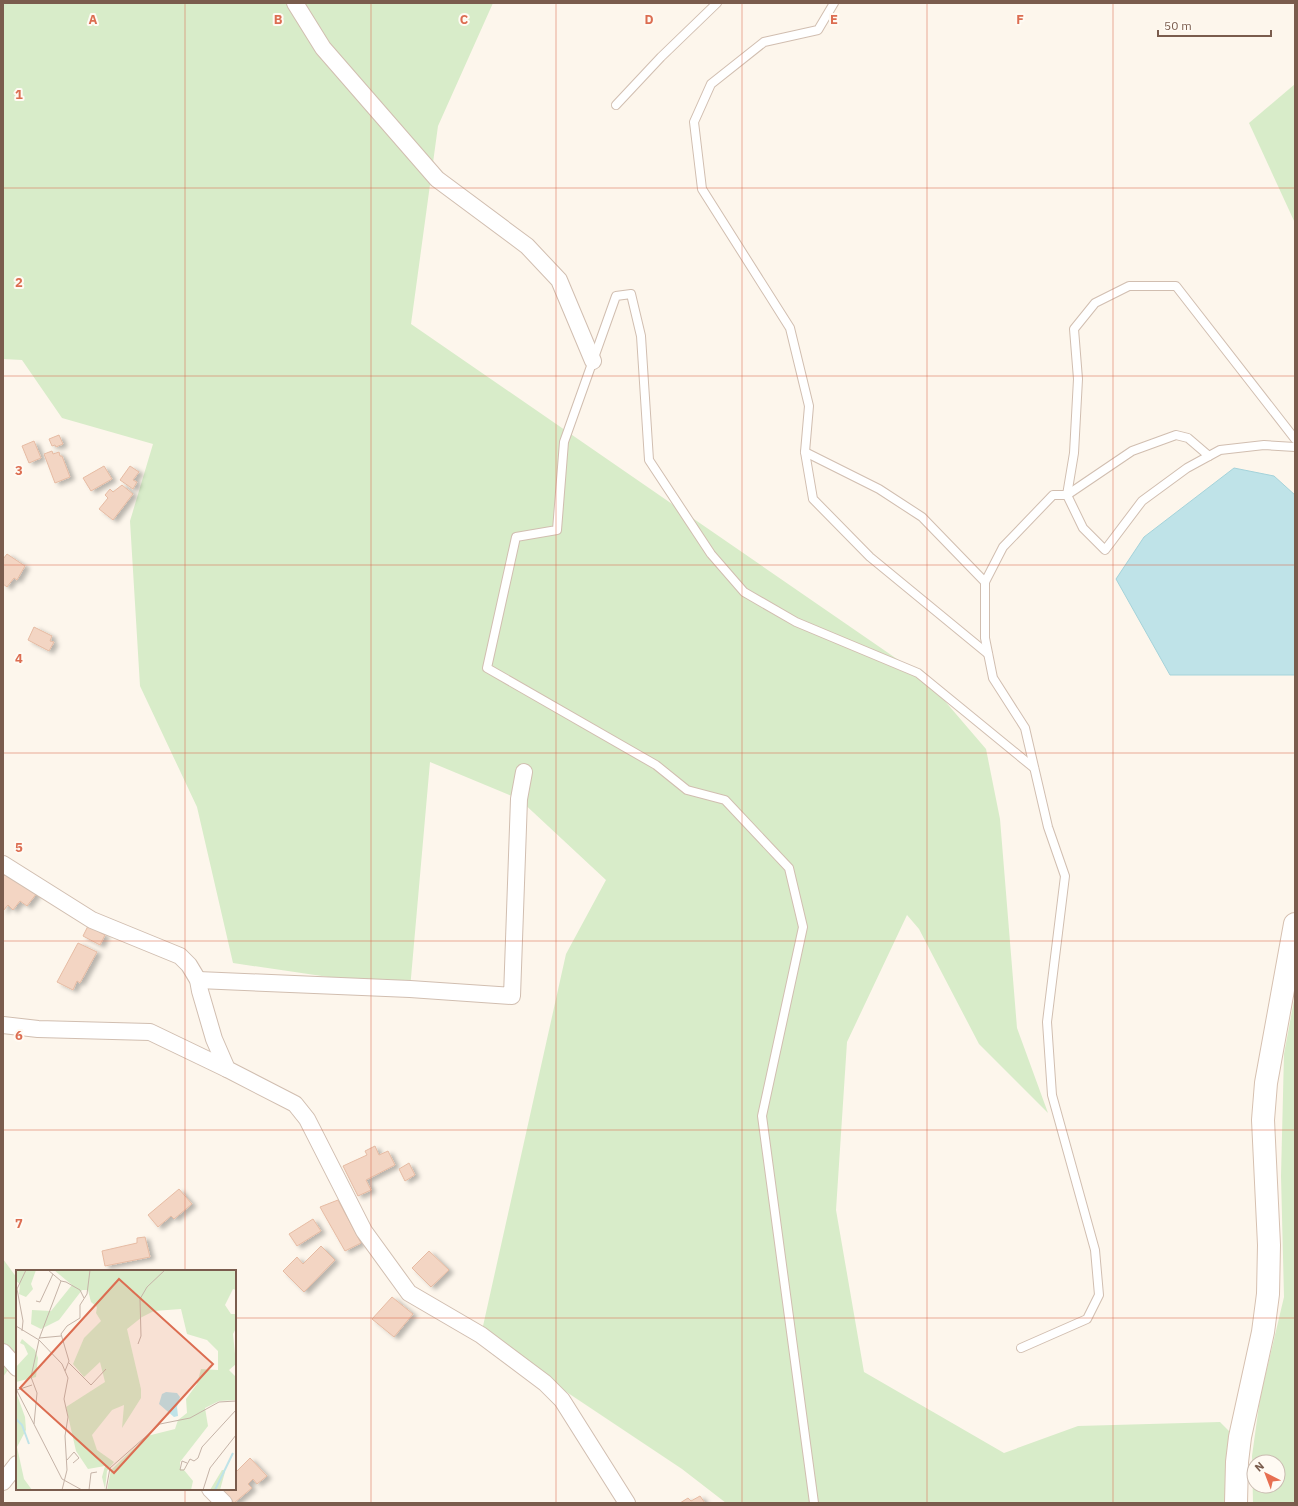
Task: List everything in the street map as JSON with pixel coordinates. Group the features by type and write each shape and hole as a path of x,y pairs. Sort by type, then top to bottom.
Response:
{"street":[{"path":"295,3 323,48 437,179 527,246 559,280 593,361"},
{"path":"198,980 512,996 519,799 524,772"},
{"path":"3,864 92,920 180,956 189,965 198,980 214,1039 227,1069"},
{"path":"1236,1503 1236,1462 1263,1332 1268,1294 1269,1245 1262,1120 1266,1083 1295,924"},
{"path":"3,1025 38,1029 150,1032 295,1104 307,1119 364,1231 409,1293 481,1335 545,1383 562,1400 627,1503"},
{"path":"3,1352 16,1367"},
{"path":"3,1482 16,1465"},
{"path":"211,1490 224,1503"}],"lane":[{"path":"616,105 716,3"},
{"path":"834,3 818,30 764,42 711,84 694,122 702,189 790,328 809,406 805,452 813,499 870,557 988,654"},
{"path":"1295,439 1176,286 1129,286 1095,303 1074,329 1078,379 1074,453 1067,494 1083,528 1105,550 1142,501 1187,468 1220,450 1264,445 1295,447"},
{"path":"814,1503 762,1116 803,927 789,868 725,800 688,790 656,765 487,668 516,536 558,530 564,442 616,296 631,294 641,336 649,460 711,554 744,592 796,622 918,673 1034,768"},
{"path":"1021,1348 1086,1319 1099,1295 1095,1250 1052,1095 1047,1022 1065,876 1048,827 1025,728 992,678 985,638 985,582 1003,547 1053,495 1067,494 1132,451 1176,435 1188,438 1209,456"},
{"path":"805,452 879,489 922,516 985,582"}],"green space":[{"path":"3,3 493,3 438,126 411,324 926,679 986,749 1000,819 1017,1028 1048,1113 979,1044 919,929 907,915 847,1042 836,1210 864,1372 1004,1453 1078,1426 1220,1422 1229,1431 1227,1503 726,1503 682,1469 481,1335 566,954 606,880 519,799 430,762 410,989 233,963 197,807 140,686 130,521 153,444 62,418 22,360 3,359"},
{"path":"1295,84 1295,223 1249,123"},
{"path":"1295,995 1295,1503 1253,1503 1253,1494 1286,1494 1286,1454 1252,1454 1260,1398 1284,1297 1281,1176 1284,1054"},
{"path":"3,1259 16,1277 16,1358 3,1377"}],"water":[{"path":"1234,468 1274,476 1295,495 1295,675 1170,675 1116,579 1144,537"}],"building":[{"path":"59,435 63,444 56,447 55,445 52,446 49,439"},
{"path":"34,441 41,458 29,463 22,446"},
{"path":"52,451 53,454 59,452 60,456 62,456 70,477 55,483 44,454"},
{"path":"104,466 112,479 91,491 83,478"},
{"path":"130,466 139,472 133,480 137,482 133,489 120,480"},
{"path":"122,485 133,494 113,520 99,509 108,498 105,495 110,489 113,492"},
{"path":"7,554 25,566 17,580 14,578 7,587 3,584 3,559"},
{"path":"34,627 52,636 50,641 54,642 49,651 28,640"},
{"path":"5,875 37,893 27,906 20,901 13,910 8,905 3,911 3,877"},
{"path":"88,926 105,935 100,945 83,936"},
{"path":"78,943 97,952 80,983 77,981 73,990 57,982"},
{"path":"375,1146 379,1155 388,1151 395,1165 366,1180 371,1190 358,1196 343,1166 367,1155 365,1151"},
{"path":"409,1163 415,1175 405,1181 399,1169"},
{"path":"179,1189 192,1204 174,1219 171,1216 158,1227 148,1215"},
{"path":"338,1200 361,1243 345,1251 320,1207"},
{"path":"313,1219 321,1231 297,1246 289,1234"},
{"path":"145,1237 150,1257 105,1266 102,1251 137,1243 137,1238"},
{"path":"321,1246 335,1260 304,1292 283,1271 297,1257 303,1264"},
{"path":"429,1251 449,1270 431,1287 412,1268"},
{"path":"392,1297 413,1314 394,1337 372,1319"},
{"path":"250,1458 267,1476 257,1484 253,1479 248,1484 252,1488 234,1503 222,1490 236,1490 236,1472"},
{"path":"700,1496 705,1503 680,1503 688,1498 691,1501"}]}
